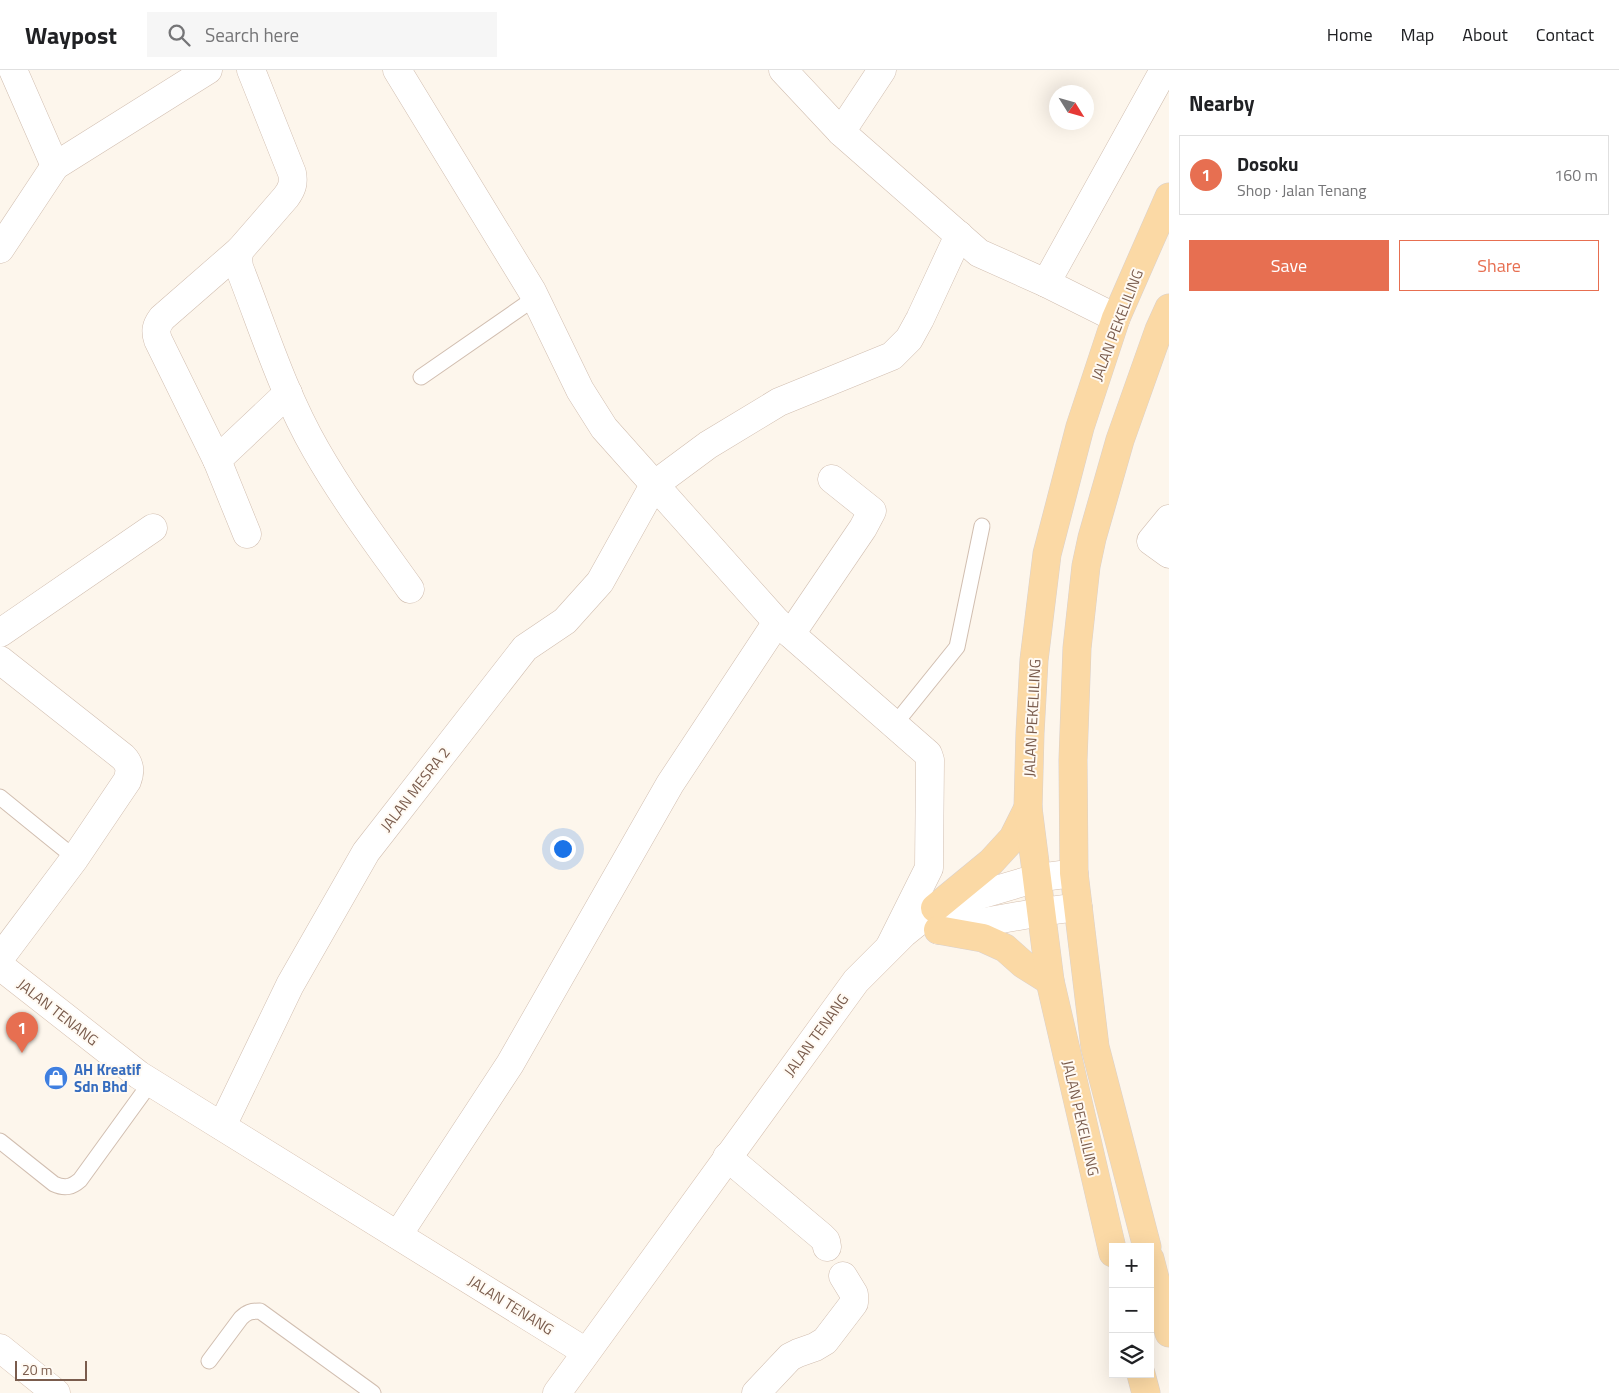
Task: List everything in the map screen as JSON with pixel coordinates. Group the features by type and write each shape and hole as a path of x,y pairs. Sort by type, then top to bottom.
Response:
{"main road":[{"name":"JALAN PEKELILING","path":"1111,1243 1050,981 1036,878 1028,808 1034,660 1047,554 1080,427 1116,318 1169,197"},
{"name":"JALAN PEKELILING","path":"1146,1243 1095,1047 1074,873 1073,760 1077,648 1086,566 1092,538 1120,440 1158,330 1169,308"},
{"path":"1028,808 1013,838 936,919 1005,948 1023,964 1050,981"},
{"path":"1154,1275 1169,1334"},
{"path":"1142,1378 1146,1393"}],"street":[{"path":"13,70 55,166"},
{"path":"0,249 55,166 208,70"},
{"path":"247,534 218,460 158,340 156,332 157,324 162,318 240,250 292,190 294,181 292,173 251,70"},
{"path":"398,70 535,298 580,390 604,428 784,628 924,749 930,760 929,868 896,940"},
{"path":"783,70 842,132 979,253 1046,283 1116,318"},
{"path":"842,132 882,70"},
{"path":"1046,283 1164,70"},
{"path":"654,485 708,445 779,402 892,356 909,339 920,319 958,235"},
{"path":"240,250 238,258 239,267 288,393 315,449 355,512 410,589"},
{"path":"218,460 288,393"},
{"path":"398,1235 510,1064 670,784 784,628 863,528 872,511 832,479"},
{"name":"JALAN MESRA 2","path":"222,1126 290,986 366,852 526,648 565,621 600,582 654,485"},
{"path":"1169,520 1151,541 1169,554"},
{"path":"0,633 153,528"},
{"path":"0,660 127,761 130,774 75,858 0,958"},
{"name":"JALAN TENANG","path":"0,966 139,1075 586,1352 856,981 896,940 936,919 1036,878 1074,873"},
{"name":"JALAN TENANG","path":"936,919 1041,912 1078,907"},
{"path":"727,1156 821,1236 826,1241 827,1247"},
{"path":"756,1393 790,1357 825,1341 854,1303 854,1294 843,1276"},
{"path":"0,1348 56,1393"},
{"path":"561,1391 586,1352"}],"lane":[{"path":"0,74 3,70"},
{"path":"421,377 535,298"},
{"path":"895,724 957,648 982,526"},
{"path":"0,797 75,858"},
{"path":"0,1141 54,1184 61,1187 75,1185 150,1082"},
{"path":"209,1361 246,1313 260,1311 373,1393"}],"place":[{"name":"Dosoku","path":"22,1053"},
{"name":"AH Kreatif Sdn Bhd","path":"56,1078"}]}
